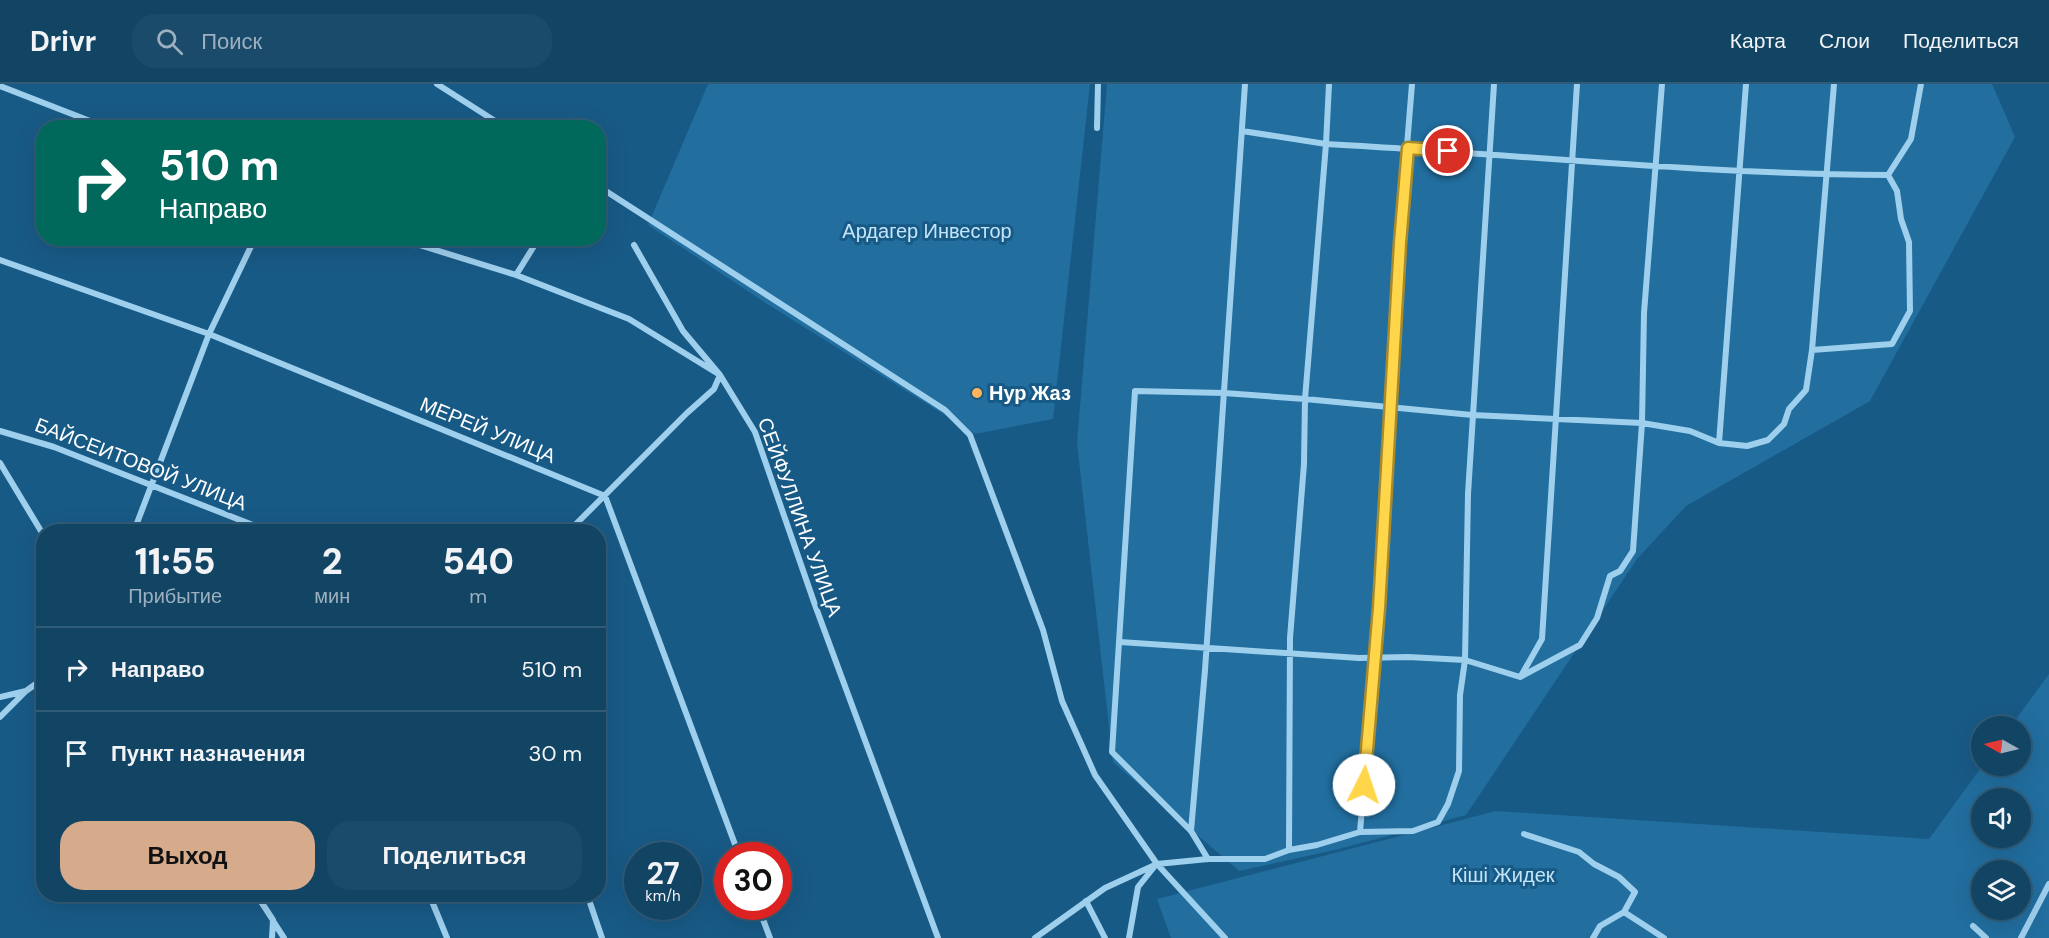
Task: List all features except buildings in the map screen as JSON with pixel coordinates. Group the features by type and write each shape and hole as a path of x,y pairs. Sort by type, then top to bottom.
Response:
{"street":[{"path":"437,84 493,120"},
{"path":"1097,128 1098,84"},
{"path":"1191,831 1245,84"},
{"path":"1289,850 1290,654 1304,464 1305,399 1329,84"},
{"path":"1360,832 1374,657 1412,84"},
{"path":"1035,938 1105,888 1157,864 1208,859 1265,859 1289,850 1317,845 1360,832 1413,831 1437,822 1448,804 1459,771 1460,695 1465,660 1467,516 1472,415 1494,84"},
{"path":"1520,677 1542,639 1577,84"},
{"path":"1120,642 1290,654 1465,660 1520,677 1580,645 1597,618 1610,576 1620,571 1633,551 1642,423 1644,313 1662,84"},
{"path":"1719,443 1746,84"},
{"path":"1208,859 1191,831 1112,752 1135,391 1224,393 1472,415 1642,423 1689,431 1719,443 1748,446 1768,440 1784,424 1790,409 1806,390 1812,350 1834,84"},
{"path":"1888,175 1911,139 1921,84"},
{"path":"0,86 87,120"},
{"path":"1242,131 1326,144 1655,167 1826,175 1888,175"},
{"path":"1812,350 1892,344 1910,311 1909,242 1897,191 1888,175"},
{"path":"606,191 945,410 970,435 1043,630 1062,701 1095,775 1157,864 1225,938"},
{"path":"576,524 714,389 720,375 683,331 634,245"},
{"path":"137,524 209,334 251,246"},
{"name":"СЕЙФУЛЛИНА УЛИЦА","path":"422,246 516,275 629,319 720,375 755,432 815,605 938,938"},
{"path":"516,275 534,246"},
{"name":"МЕРЕЙ УЛИЦА","path":"0,260 209,334 605,496"},
{"name":"БАЙСЕИТОВОЙ УЛИЦА","path":"0,431 23,436 250,524"},
{"path":"0,463 37,524"},
{"path":"605,496 734,842"},
{"path":"0,717 36,684"},
{"path":"0,697 26,692"},
{"path":"1524,834 1579,852 1619,877 1635,892 1624,912 1600,926 1593,938"},
{"path":"1129,938 1138,887 1157,864"},
{"path":"2021,938 2048,882"},
{"path":"261,902 284,938"},
{"path":"432,902 447,938"},
{"path":"590,902 602,938"},
{"path":"1086,902 1106,938"},
{"path":"1624,912 1664,938"},
{"path":"272,938 273,920"},
{"path":"763,920 770,938"},
{"path":"1974,926 1986,938"}],"green space":[{"name":"Ардагер Инвестор","path":"708,84 1090,84 1053,419 975,434 772,307 648,225"},
{"path":"1107,84 1992,84 2015,137 1870,401 1686,506 1637,559 1466,815 1339,849 1239,871 1113,762 1077,443"},
{"name":"Кіші Жидек","path":"2049,674 2049,938 1171,938 1157,899 1496,811 1929,839 1975,776 2031,776 2031,716 2018,716"}],"place":[{"name":"Нур Жаз","path":"977,393"}],"route":[{"path":"1364,785 1379,608 1401,220 1408,148 1448,151"}]}
